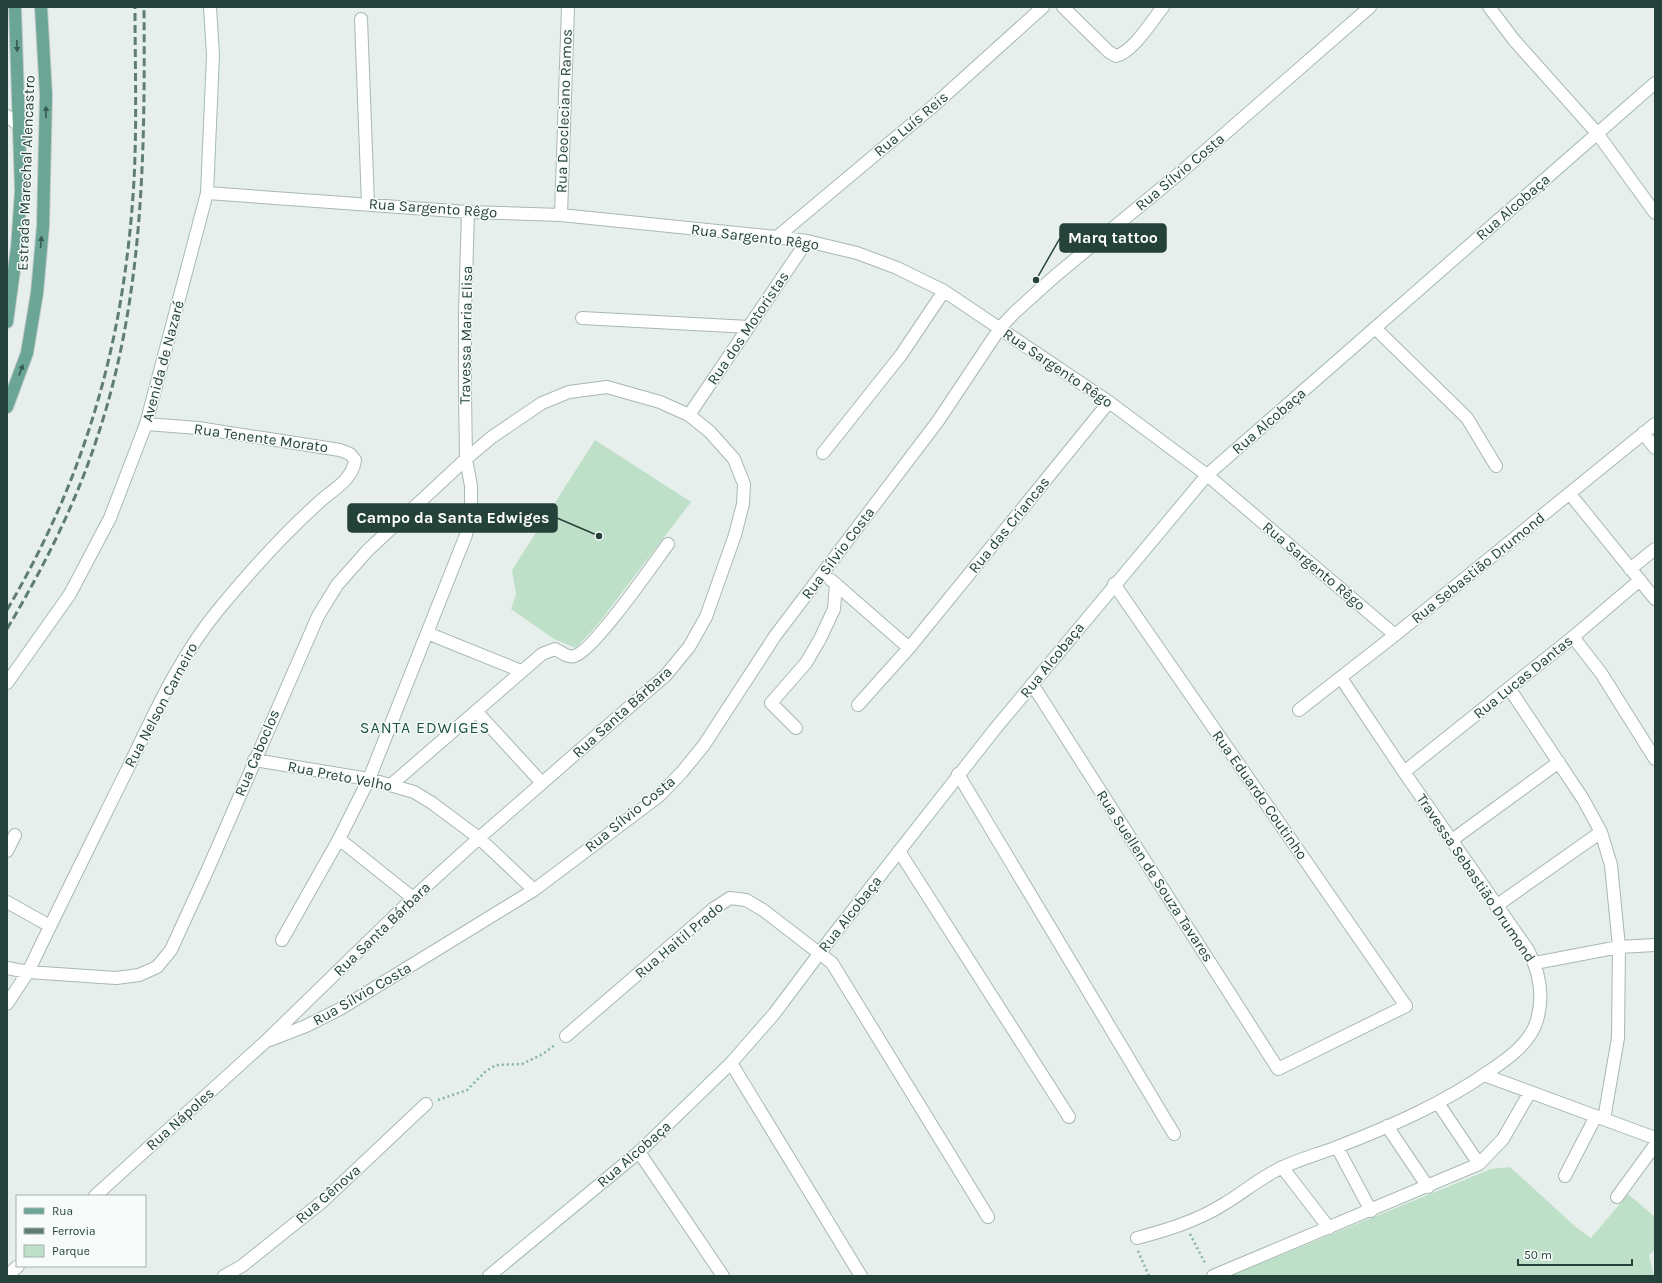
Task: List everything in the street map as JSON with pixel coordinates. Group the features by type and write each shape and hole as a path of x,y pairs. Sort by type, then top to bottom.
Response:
{"main road":[{"name":"Estrada Marechal Alencastro","path":"7,322 17,248 21,191 15,7"},
{"name":"Estrada Marechal Alencastro","path":"7,407 27,353 37,292 43,226 46,95 42,7"}],"street":[{"name":"Avenida de Nazaré","path":"7,683 70,594 110,518 146,424 207,193 213,55 210,7"},
{"name":"Rua Deocleciano Ramos","path":"561,215 568,7"},
{"name":"Rua Luís Reis","path":"777,237 931,108 1043,7"},
{"path":"1063,7 1109,52 1116,56 1124,54 1130,48 1163,7"},
{"name":"Rua Sílvio Costa","path":"265,1042 306,1026 340,1009 534,890 659,796 682,772 704,745 775,636 938,421 1000,328 1014,313 1056,276 1181,172 1370,7"},
{"path":"1490,7 1514,40 1597,133 1655,213"},
{"path":"361,19 368,204"},
{"name":"Rua Alcobaça","path":"489,1276 639,1152 731,1063 774,1014 819,953 958,774 1114,584 1207,475 1655,83"},
{"path":"7,116 20,126"},
{"name":"Rua Sargento Rêgo","path":"207,193 468,212 561,215 777,237 807,242 857,254 897,268 944,292 1000,328 1108,402 1207,475 1395,635"},
{"name":"Travessa Maria Elisa","path":"282,940 339,839 369,779 466,535 471,510 471,486 466,458 465,321 468,212"},
{"name":"Rua dos Motoristas","path":"689,415 807,242"},
{"path":"824,453 901,355 944,292"},
{"path":"582,318 749,327"},
{"path":"1375,328 1467,418 1496,466"},
{"name":"Rua Santa Bárbara","path":"265,1042 413,898 479,838 666,675 689,647 706,617 735,536 743,504 744,484 734,459 710,432 689,415 660,402 607,388 569,392 542,403 466,458"},
{"name":"Rua das Criancas","path":"858,705 909,648 1108,402"},
{"name":"Rua Tenente Morato","path":"146,424 198,428 340,450 350,454 355,460 354,467 349,476"},
{"name":"Rua Sebastião Drumond","path":"1299,710 1395,635 1655,424"},
{"path":"1643,433 1655,448"},
{"name":"Rua Caboclos","path":"7,968 28,972 116,978 139,975 157,967 171,950 208,869 254,760 318,616 337,585 368,550 466,458"},
{"name":"Rua Nelson Carneiro","path":"7,1004 28,972 165,692 192,644 218,610 267,553 301,518 349,476"},
{"path":"1570,494 1655,600"},
{"path":"392,784 521,671 548,650 555,649 567,656 574,657 586,649 618,611 668,544"},
{"path":"1630,569 1655,549"},
{"path":"823,572 909,648"},
{"name":"Rua Lucas Dantas","path":"1404,772 1573,637 1640,580"},
{"path":"796,728 771,703 806,663 820,639 834,609 836,584"},
{"name":"Rua Eduardo Coutinho","path":"1114,584 1406,1006 1278,1069"},
{"path":"427,633 521,671"},
{"path":"1573,637 1601,673 1655,759"},
{"name":"Travessa Sebastião Drumond","path":"1137,1238 1184,1224 1223,1205 1282,1167 1337,1147 1438,1103 1484,1075 1517,1050 1528,1037 1537,1021 1540,1000 1539,979 1535,963 1341,678"},
{"name":"Rua Suellen de Souza Tavares","path":"1032,684 1278,1069"},
{"path":"1509,688 1583,799 1601,832 1611,864 1619,947 1618,1038 1600,1117 1565,1176"},
{"path":"476,711 542,783"},
{"name":"Rua Preto Velho","path":"254,760 369,779 392,784 414,792 432,803 479,838 534,890"},
{"path":"1452,840 1559,762"},
{"path":"958,774 1174,1134"},
{"path":"1496,906 1601,832"},
{"path":"7,851 15,835"},
{"path":"339,839 413,898"},
{"path":"899,851 1069,1117"},
{"name":"Rua Haitil Prado","path":"566,1036 712,910 730,898 746,900 763,910 832,962 988,1217"},
{"path":"7,902 50,926"},
{"path":"1535,963 1619,947 1655,945"},
{"name":"Rua Nápoles","path":"96,1195 265,1042"},
{"path":"731,1063 861,1276"},
{"path":"1484,1075 1655,1138"},
{"path":"1211,1273 1371,1211 1479,1164 1503,1139 1530,1092"},
{"path":"1438,1103 1479,1164"},
{"name":"Rua Gênova","path":"224,1276 242,1266 323,1201 426,1104"},
{"path":"1387,1126 1428,1187"},
{"path":"1618,1197 1655,1145"},
{"path":"1337,1147 1371,1211"},
{"path":"639,1152 723,1276"},
{"path":"1282,1167 1329,1228"},
{"path":"7,1276 17,1267"}],"path":[{"path":"426,1104 467,1090 486,1071 496,1065 522,1064 543,1054 566,1036"},
{"path":"1184,1224 1211,1273"},
{"path":"1137,1238 1138,1249 1149,1276"}],"green space":[{"path":"595,440 691,502 598,624 576,648 554,639 511,609 516,594 512,570"},
{"path":"1510,1167 1577,1228 1591,1238 1628,1194 1655,1217 1655,1250 1649,1255 1654,1276 1230,1276 1491,1169"}],"railway":[{"path":"7,610 35,559 59,508 80,456 97,403 111,350 122,295 134,180 136,115 135,7"},
{"path":"7,629 34,582 80,485 98,435 113,383 125,330 139,223 144,115 144,7"}],"place":[{"name":"Marq tattoo","path":"1036,280"},
{"name":"Campo da Santa Edwiges","path":"599,536"}],"district":[{"name":"SANTA EDWIGES","path":"425,727"}]}
